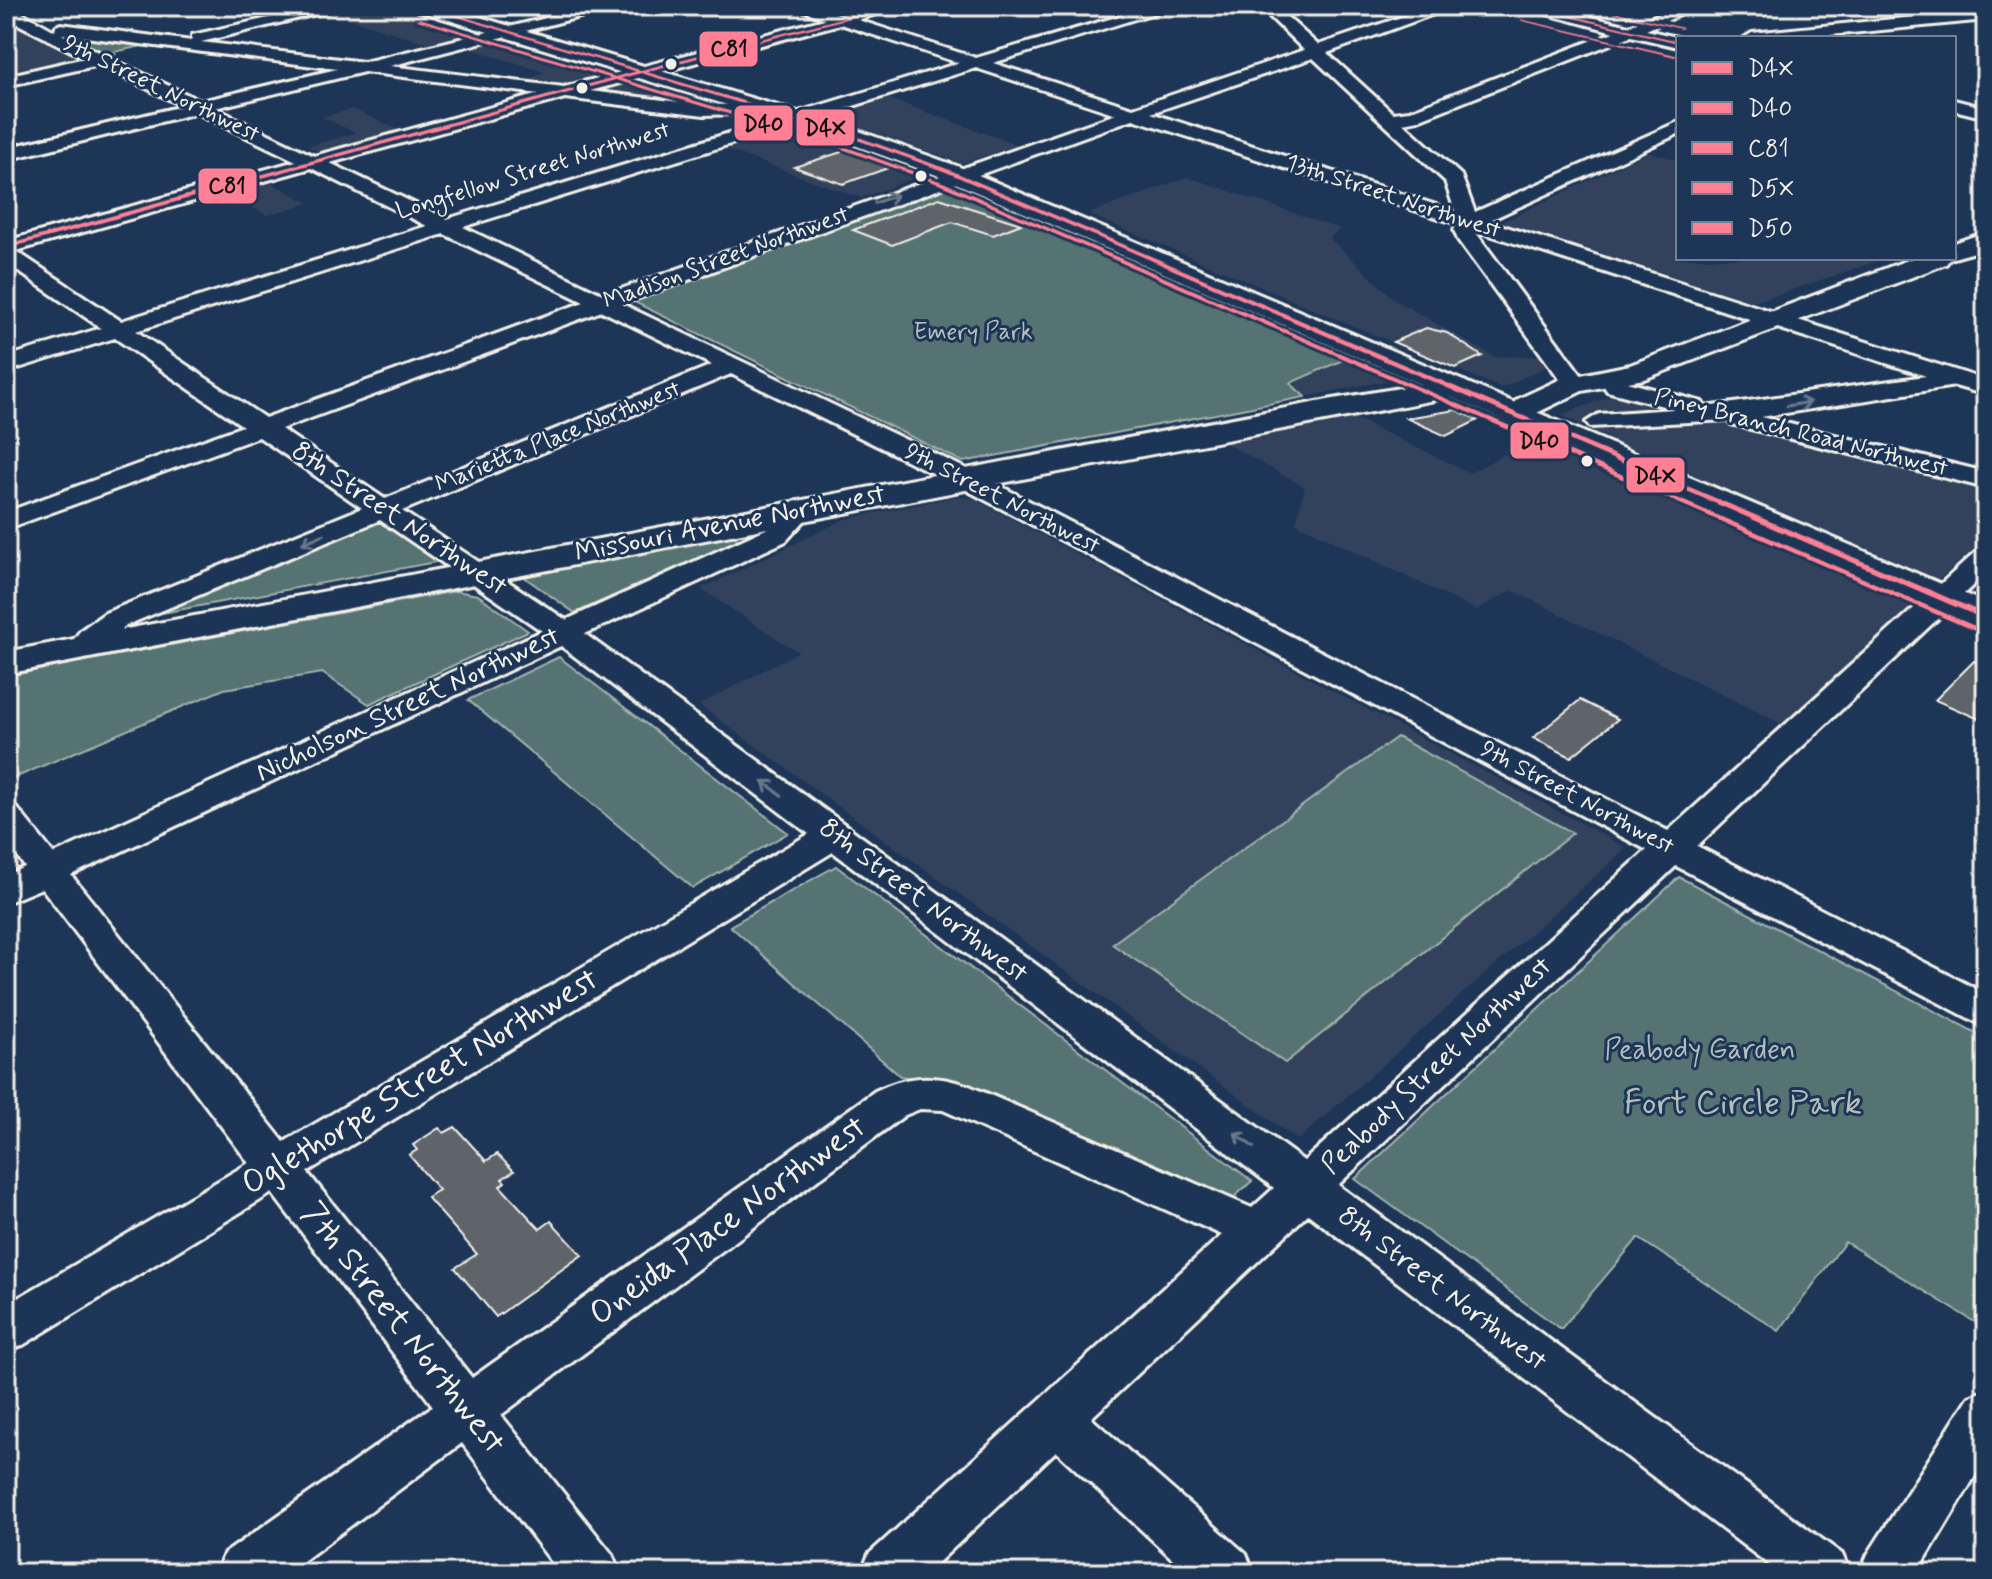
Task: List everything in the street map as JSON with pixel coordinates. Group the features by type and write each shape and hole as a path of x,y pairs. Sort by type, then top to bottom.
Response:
{"highway":[{"path":"423,6 792,117 956,174 1986,617"}],"main road":[{"path":"1956,251 1986,240"},
{"path":"1516,414 1562,407 1773,319 1932,260"},
{"path":"1516,414 1539,397 1576,384 1610,374 1625,380"},
{"name":"Missouri Avenue Northwest","path":"6,663 801,509 1455,388"}],"street":[{"path":"6,81 342,6"},
{"path":"6,154 615,6"},
{"name":"13th Street Northwest","path":"799,6 1986,388"},
{"path":"6,250 563,93 893,6"},
{"name":"Longfellow Street Northwest","path":"6,365 792,117 1170,6"},
{"path":"1266,6 1454,179 1475,192 1532,195"},
{"name":"Madison Street Northwest","path":"6,521 956,174 1449,6"},
{"path":"1525,6 1632,30"},
{"path":"1539,6 1676,41"},
{"path":"1390,119 1412,116 1693,6"},
{"path":"1873,36 1938,6"},
{"path":"6,13 32,8"},
{"name":"9th Street Northwest","path":"6,13 966,479 1986,1012"},
{"path":"1772,36 1986,15"},
{"path":"6,22 704,110 741,119 746,123 747,131"},
{"path":"1574,53 1676,42"},
{"path":"1959,105 1986,95"},
{"path":"1959,105 1986,111"},
{"path":"704,110 764,109"},
{"path":"1469,222 1676,128"},
{"path":"1475,192 1469,222 1464,230 1468,240 1576,384"},
{"name":"8th Street Northwest","path":"6,250 564,633 1823,1573"},
{"name":"Marietta Place Northwest","path":"82,648 92,636 116,619 732,365"},
{"path":"1599,422 1722,415 1986,375"},
{"name":"Piney Branch Road Northwest","path":"1625,380 1722,415 1986,480"},
{"path":"6,504 38,509"},
{"name":"Nicholson Street Northwest","path":"6,890 776,535 801,509"},
{"name":"Peabody Street Northwest","path":"888,1573 1986,558"},
{"name":"7th Street Northwest","path":"6,817 593,1573"},
{"name":"Oglethorpe Street Northwest","path":"6,1330 835,835"},
{"name":"Oneida Place Northwest","path":"243,1573 890,1103 913,1093 952,1096 1258,1231"},
{"path":"1887,1573 1986,1413"},
{"path":"1056,1418 1227,1573"}],"shaded area":[{"path":"361,6 391,6 476,32 430,44 331,13"},
{"path":"6,27 36,31 92,59 6,78"},
{"path":"497,39 608,73 569,83 528,80 544,72 466,47"},
{"path":"633,79 674,93 661,97 595,90"},
{"path":"884,97 1018,145 962,163 825,115"},
{"path":"352,109 402,131 322,153 308,146 356,133 322,117"},
{"path":"784,129 858,150 922,175 861,198 722,148"},
{"path":"1649,152 1676,159 1676,260 1880,260 1762,300 1748,300 1502,222"},
{"path":"1188,177 1340,229 1330,238 1395,300 1494,357 1539,356 1546,367 1501,388 1088,214"},
{"path":"271,183 310,203 267,215 229,194"},
{"path":"1343,360 1390,380 1305,397 1289,384"},
{"path":"1622,392 1986,486 1986,538 1939,579 1648,457 1561,415"},
{"path":"1344,413 1470,473 1538,436 1916,603 1786,726 1512,590 1476,610 1296,523 1305,487 1218,439"},
{"path":"955,497 972,498 1627,848 1298,1140 699,705 798,652 701,589 845,519"}],"green space":[{"path":"57,35 147,45 105,54"},
{"name":"Emery Park","path":"947,187 1343,360 1290,383 1305,397 963,462 634,302"},
{"path":"378,519 441,561 141,617"},
{"path":"732,535 739,540 575,613 524,577"},
{"path":"456,591 478,595 528,631 369,704 322,673 224,689 14,778 6,768 6,676"},
{"path":"559,657 788,833 693,888 468,700"},
{"path":"1397,737 1573,833 1285,1063 1112,944"},
{"path":"836,866 1252,1181 1232,1199 982,1089 900,1076 730,926"},
{"name":"Fort Circle Park","path":"1679,877 1986,1038 1986,1318 1981,1326 1845,1242 1779,1331 1638,1238 1561,1329 1355,1179"}],"building":[{"path":"848,150 894,166 843,184 794,167"},
{"path":"939,198 1021,224 993,235 952,222 892,245 853,230"},
{"path":"1426,328 1447,333 1482,356 1455,368 1393,342"},
{"path":"1456,410 1478,420 1446,436 1406,418"},
{"path":"1974,661 1986,666 1986,722 1935,700"},
{"path":"1580,700 1618,719 1571,757 1533,738"},
{"path":"455,1127 486,1161 497,1154 514,1171 502,1179 505,1182 500,1186 540,1229 551,1221 582,1255 496,1317 455,1268 477,1254 427,1197 439,1190 409,1155 417,1150 413,1145 439,1128 444,1133"}],"transit line":[{"name":"D4X","path":"423,6 837,131 948,171 1986,617"},
{"name":"C81","path":"6,247 624,76 893,6"},
{"name":"C81","path":"1525,6 1676,42"},
{"name":"D50","path":"1586,6 1681,28"},
{"name":"D40","path":"419,19 833,144 943,184 1980,630"},
{"name":"D5X","path":"1522,20 1675,56"}],"park label":[{"name":"Peabody Garden","path":"1700,1050"}]}
